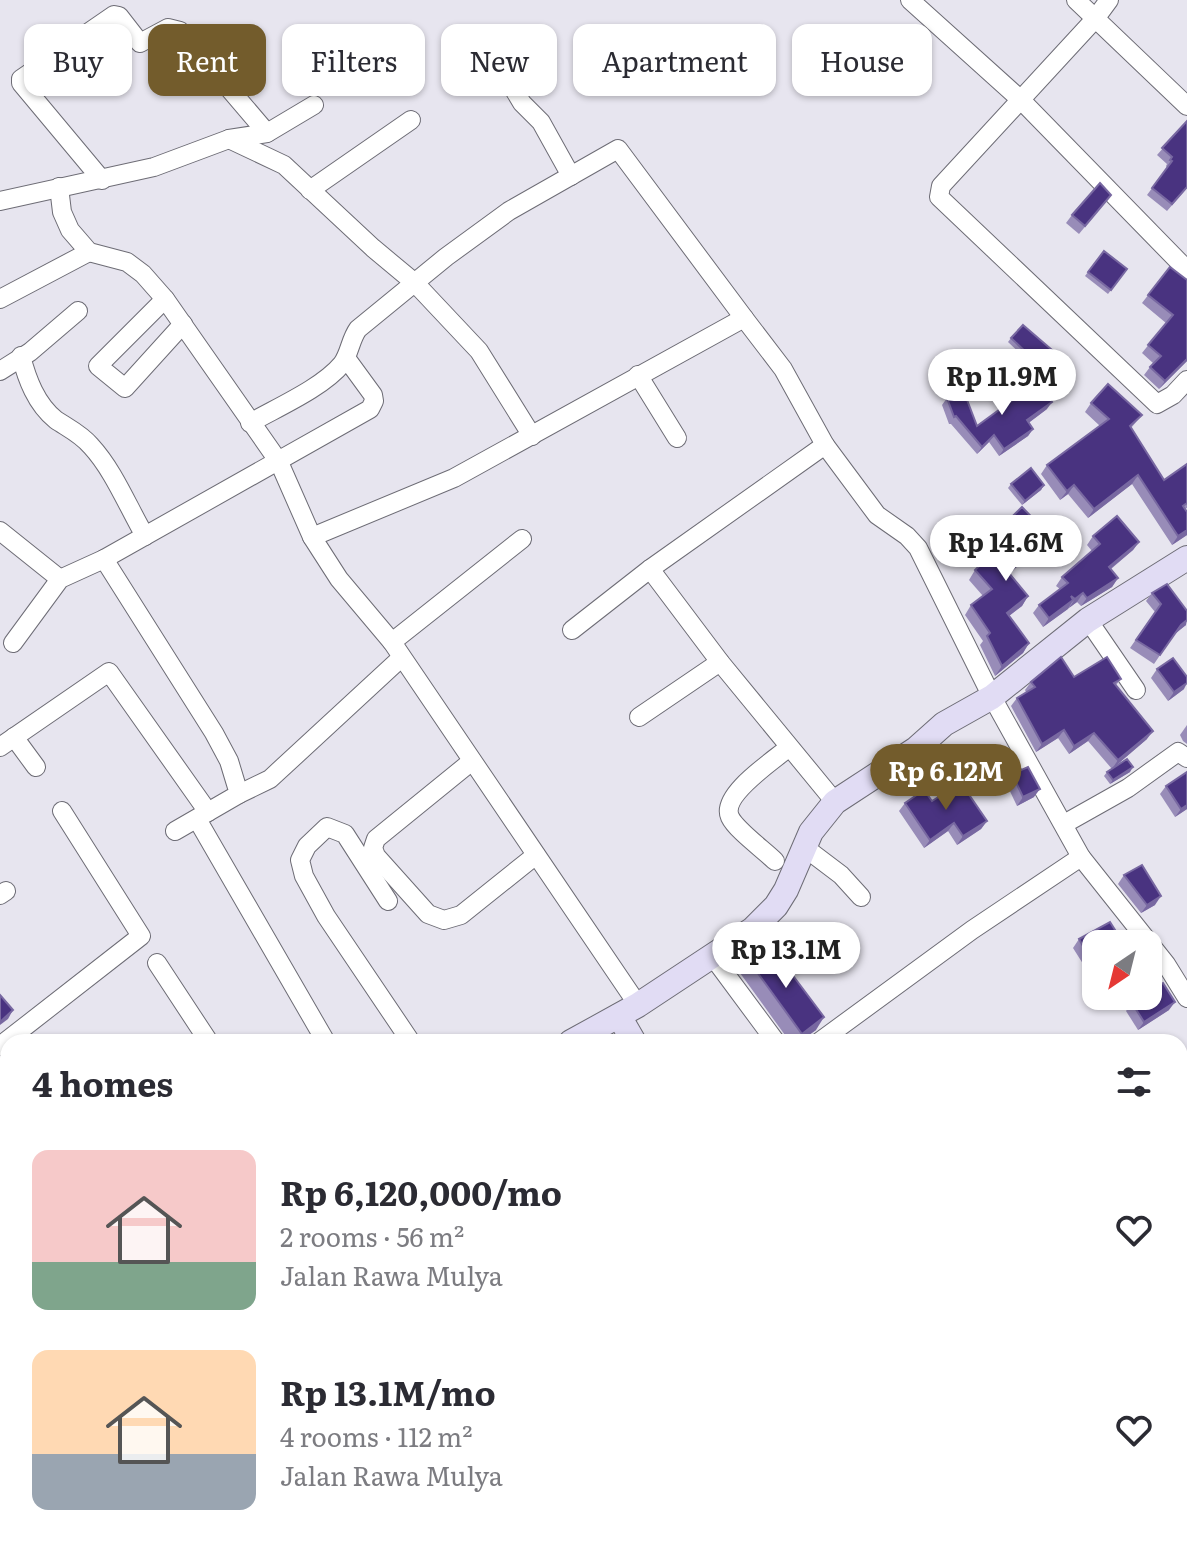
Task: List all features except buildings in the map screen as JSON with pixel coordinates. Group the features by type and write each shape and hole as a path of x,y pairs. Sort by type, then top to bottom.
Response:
{"main road":[{"path":"586,1034 628,1011 753,929 776,906 817,823 835,802 916,749 944,724 992,697 1088,620 1187,558"},
{"path":"628,1011 632,1034"}],"street":[{"path":"910,0 1021,100 1187,270"},
{"path":"1076,0 1187,106"},
{"path":"1109,0 941,186 939,197 1157,404 1173,395 1187,380"},
{"path":"102,180 21,83 21,79 114,15 119,16 140,43 168,28 180,31 267,133"},
{"path":"518,96 541,122 571,176"},
{"path":"0,201 154,167 229,139 267,133 314,105"},
{"path":"310,190 411,120"},
{"path":"229,139 284,165 415,283 479,351 532,436"},
{"path":"250,423 322,381 346,358 352,337 358,329 509,211 618,149 783,369 825,445 877,515 907,536 918,548 992,697 1081,857 1166,964 1187,998"},
{"path":"59,187 62,212 70,230 89,252 127,262 143,274 165,299 279,462 312,537 339,579 396,650 536,855 628,1011"},
{"path":"0,299 89,252"},
{"path":"165,299 98,366 125,388 183,324"},
{"path":"0,371 30,352 78,311"},
{"path":"312,537 454,478 744,318"},
{"path":"21,356 28,382 41,403 55,418 90,444 101,458 145,536"},
{"path":"13,643 60,579 104,559 279,462 373,405 373,395 346,358"},
{"path":"638,375 677,438"},
{"path":"572,630 650,569 825,445"},
{"path":"0,531 60,579"},
{"path":"175,831 270,779 396,650 522,539"},
{"path":"104,559 214,733 229,761 239,794"},
{"path":"650,569 788,748 835,802"},
{"path":"1088,620 1136,690"},
{"path":"639,717 720,662"},
{"path":"36,767 7,742 109,672 203,816 322,1034"},
{"path":"775,861 731,819 729,805 737,792 788,748"},
{"path":"1064,824 1128,788 1178,752 1187,758"},
{"path":"472,761 376,839 373,848 376,856 428,914 444,920 461,915 536,855"},
{"path":"15,1034 141,936 62,811"},
{"path":"388,901 345,834 327,827 307,846 300,860 304,876 326,916 406,1034"},
{"path":"804,847 841,875 861,897"},
{"path":"830,1034 972,930 1081,857"},
{"path":"713,957 770,1034"},
{"path":"157,963 204,1034"}]}
